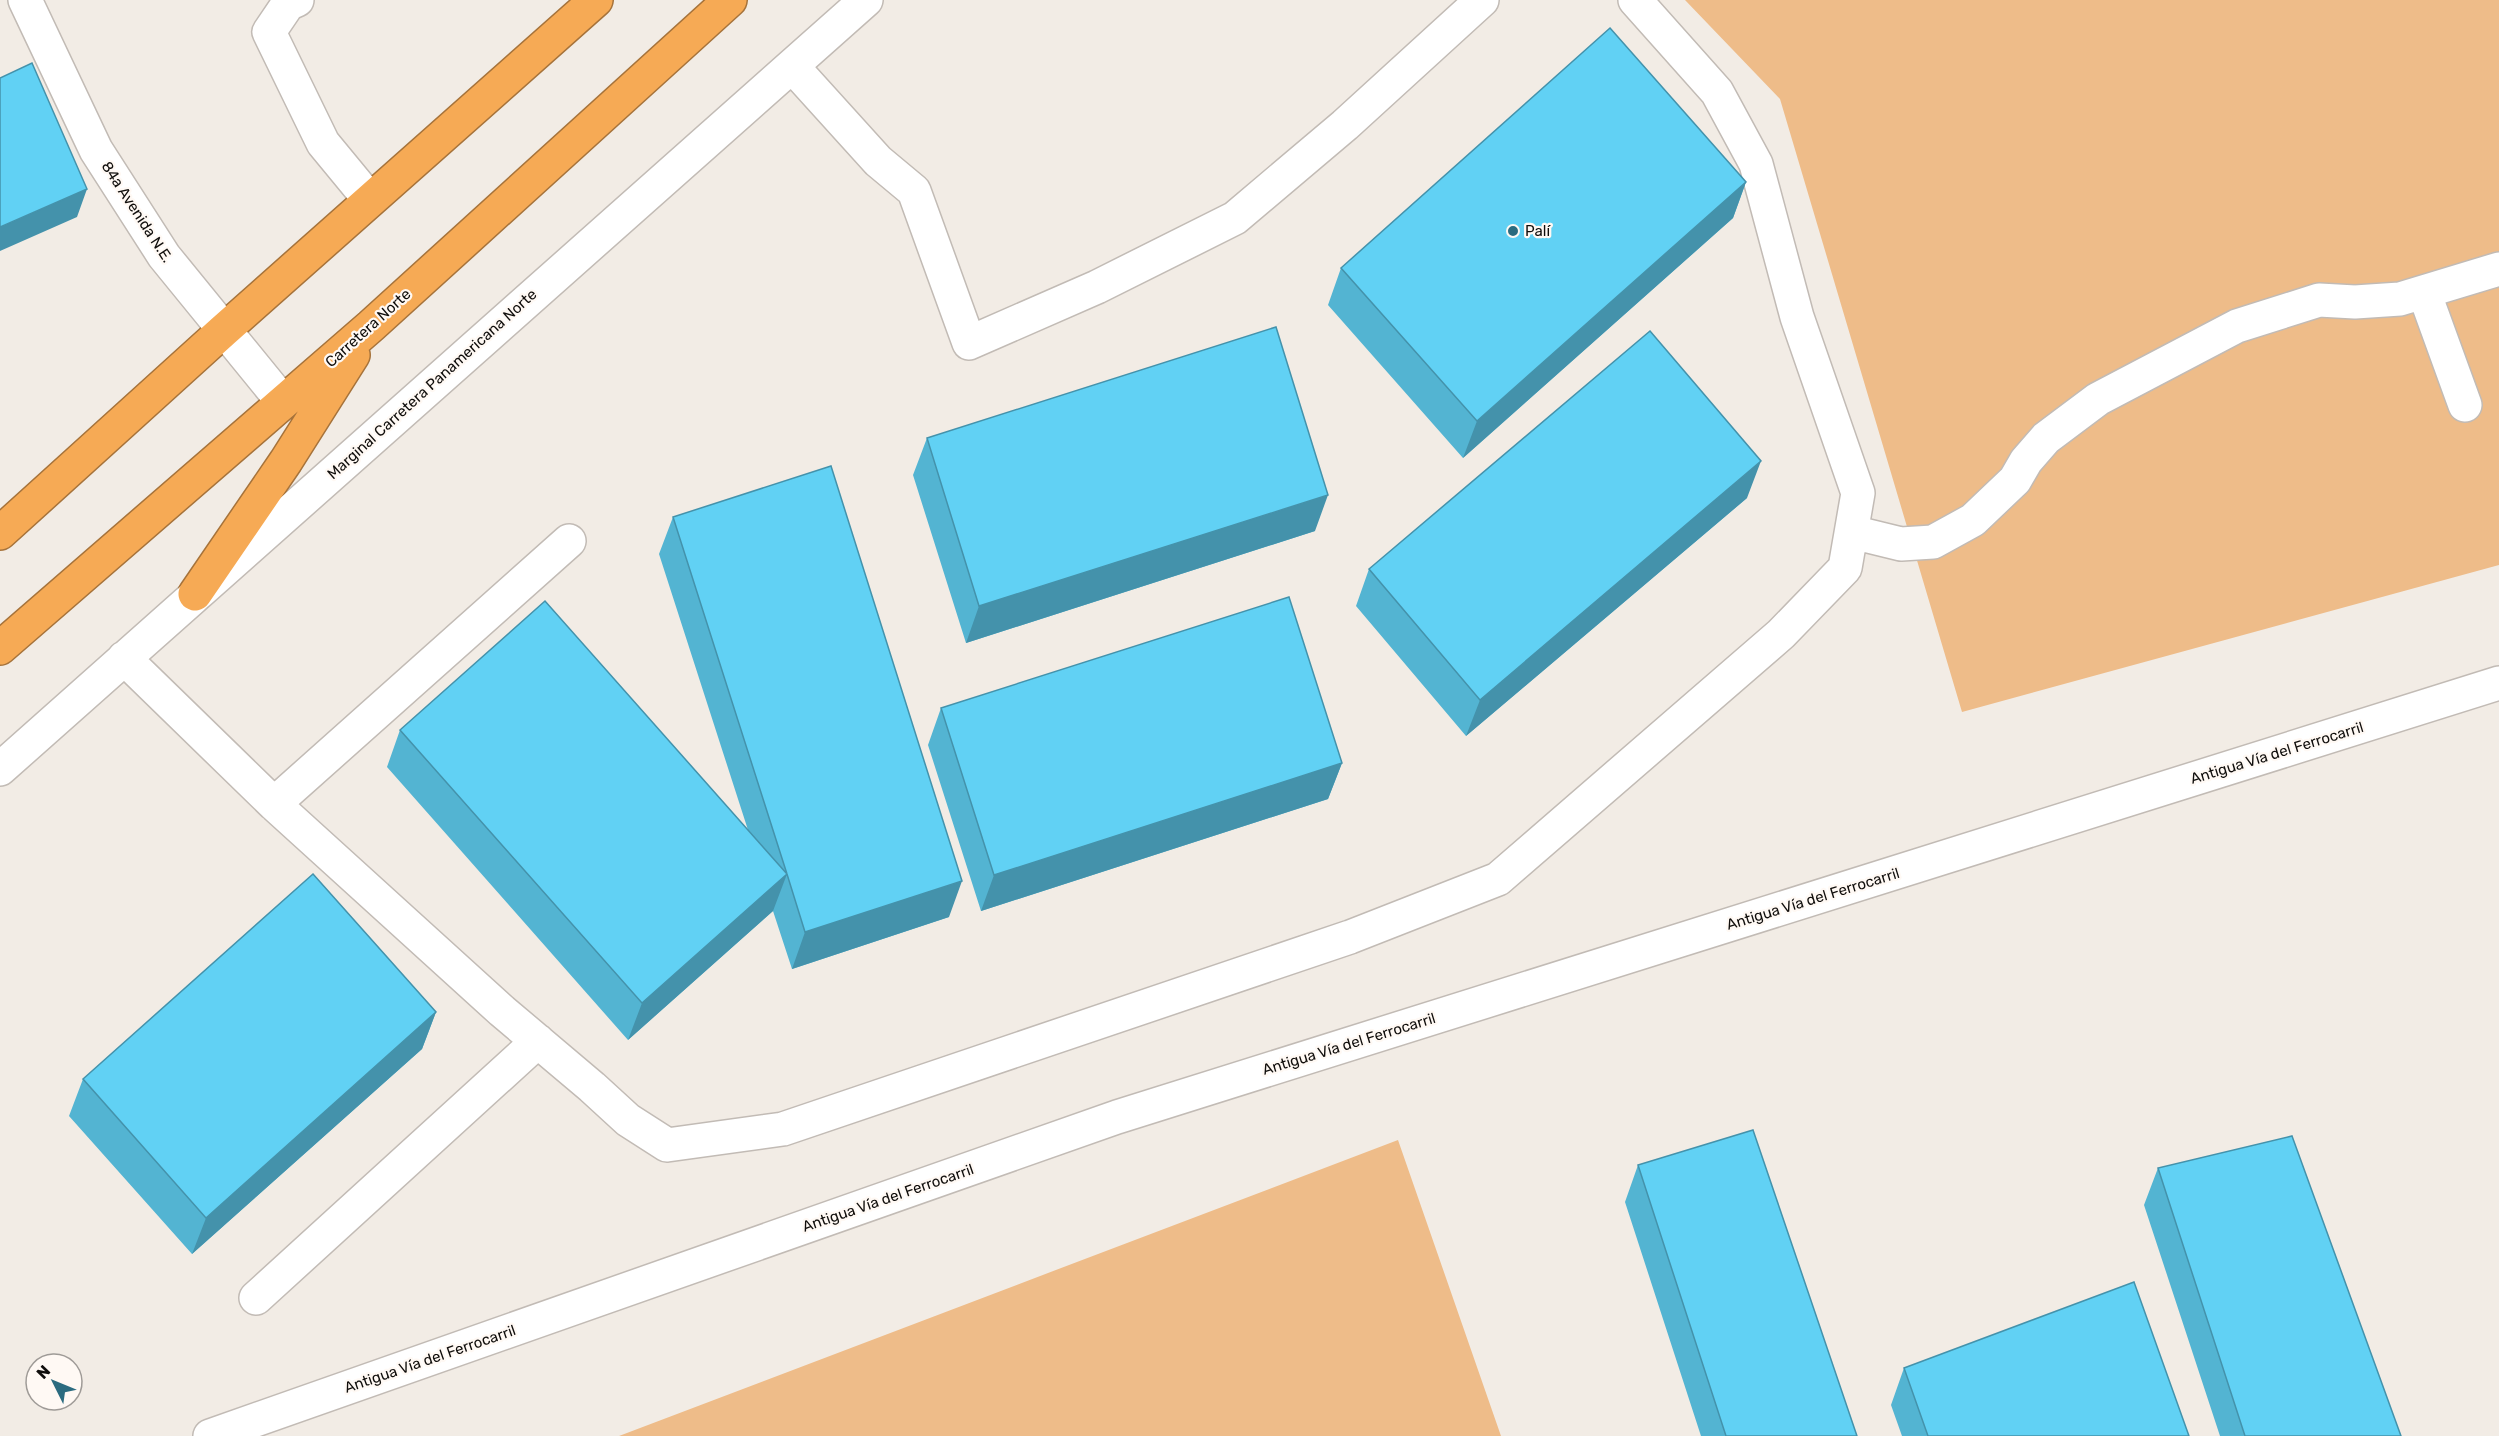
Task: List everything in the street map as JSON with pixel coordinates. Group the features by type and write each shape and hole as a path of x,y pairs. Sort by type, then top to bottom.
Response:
{"highway":[{"path":"0,533 223,331 596,0"},
{"name":"Carretera Norte","path":"0,648 371,326 730,0"},
{"path":"195,594 286,461 371,326"}],"street":[{"name":"84a Avenida N.E.","path":"25,0 96,150 164,256 283,402"},
{"path":"297,0 288,4 269,32 323,143 370,200"},
{"name":"Marginal Carretera Panamericana Norte","path":"0,769 866,0"},
{"path":"792,66 878,161 914,191 969,343 1097,287 1235,219 1345,125 1482,0"},
{"path":"124,658 274,804 538,1041 628,1120 667,1145 783,1129 1350,937 1498,879 1781,634 1845,568 1858,494 1797,317 1756,164 1717,92 1635,0"},
{"path":"1852,532 1901,544 1933,542 1973,520 2015,480 2026,461 2046,438 2098,399 2237,326 2319,300 2355,302 2400,299 2499,268"},
{"path":"2424,292 2465,405"},
{"path":"274,804 569,541"},
{"name":"Antigua Vía del Ferrocarril","path":"210,1436 1117,1117 2499,683"},
{"path":"256,1298 538,1041"}],"shaded area":[{"path":"1685,0 2499,0 2499,565 1962,712 1780,99"},
{"path":"1398,1140 1501,1436 619,1436"}],"building":[{"path":"1610,28 1746,182 1477,421 1341,268"},
{"path":"32,63 87,189 0,227 0,78"},
{"path":"1276,327 1328,495 979,606 927,438"},
{"path":"1650,331 1761,461 1480,700 1369,569"},
{"path":"831,466 962,881 805,932 673,517"},
{"path":"1289,597 1342,763 994,875 941,708"},
{"path":"545,601 787,874 642,1003 400,730"},
{"path":"313,874 436,1012 206,1218 83,1079"},
{"path":"1753,1130 1857,1436 1726,1436 1638,1165"},
{"path":"2292,1136 2401,1436 2245,1436 2158,1168"},
{"path":"2134,1282 2189,1436 1928,1436 1904,1368"}],"place":[{"name":"Palí","path":"1513,231"}]}
